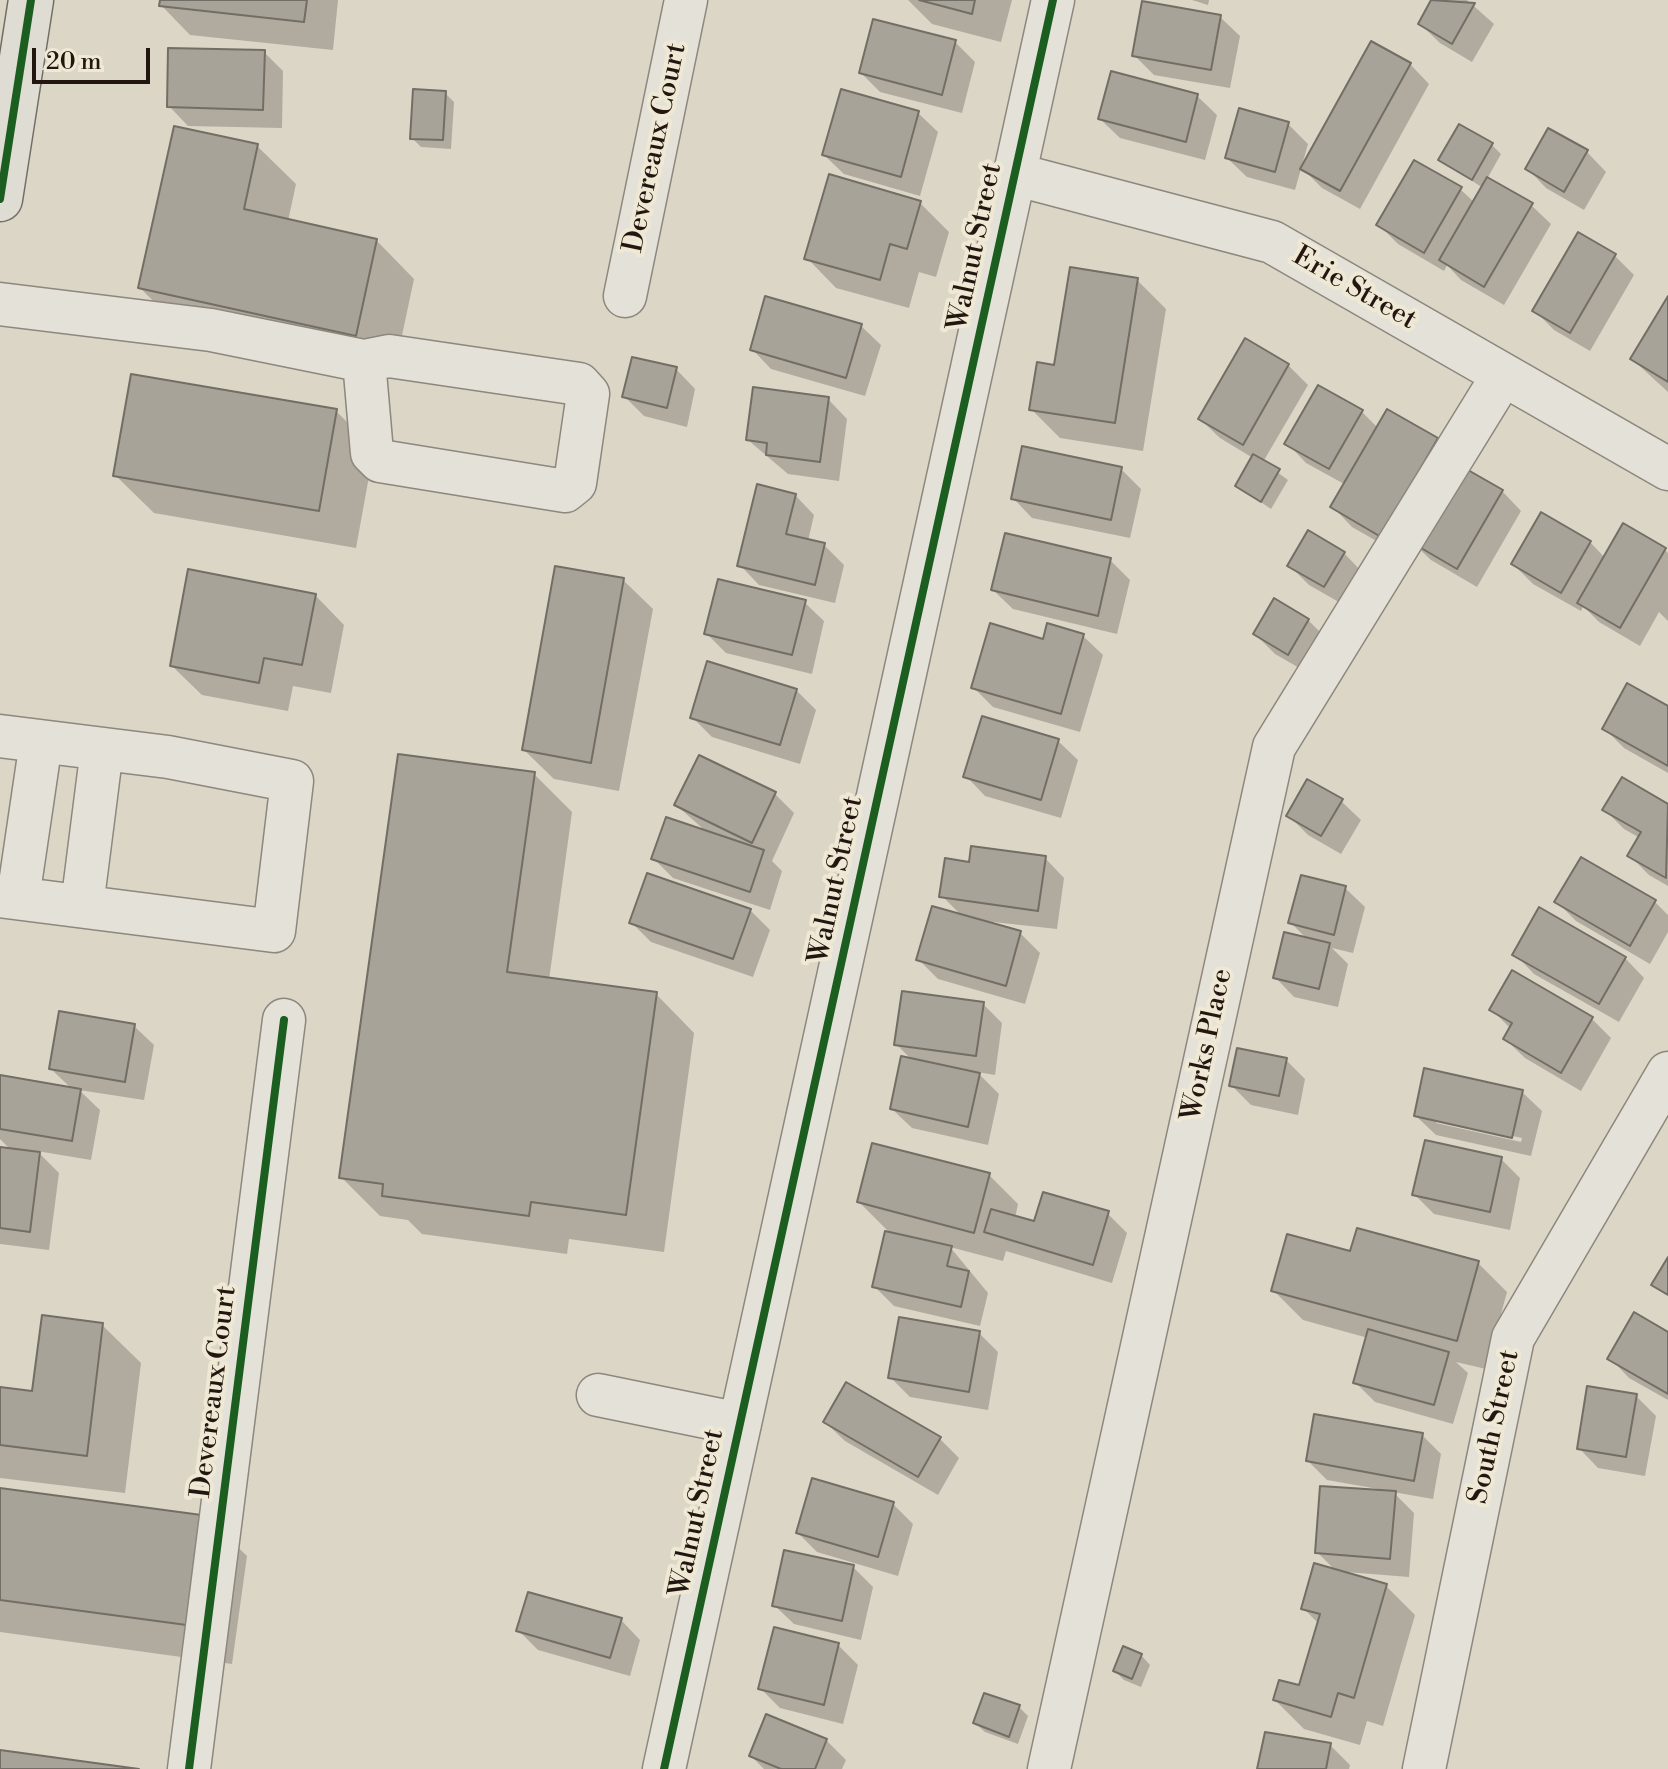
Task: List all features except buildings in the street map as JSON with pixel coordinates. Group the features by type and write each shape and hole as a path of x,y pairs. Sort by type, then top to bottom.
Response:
{"highway":[{"path":"0,199 5,111 31,0"}],"street":[{"name":"Devereaux Court","path":"625,296 686,0"},
{"name":"Walnut Street","path":"664,1769 1053,0"},
{"name":"Erie Street","path":"1014,174 1272,242 1668,469"},
{"path":"0,304 211,330 364,361 389,356 579,384 588,394 575,483 565,491 380,461 372,453 364,361"},
{"name":"Works Place","path":"1049,1769 1274,747 1503,375"},
{"path":"0,736 168,757 292,781 274,931 9,897 41,742"},
{"path":"82,906 102,749"},
{"name":"Devereaux Court","path":"189,1769 284,1020"},
{"name":"South Street","path":"1424,1769 1513,1338 1668,1073"},
{"path":"598,1395 740,1424"}],"cycle path":[{"path":"0,199 31,0"},
{"path":"664,1769 1053,0"},
{"path":"189,1769 284,1020"}]}
